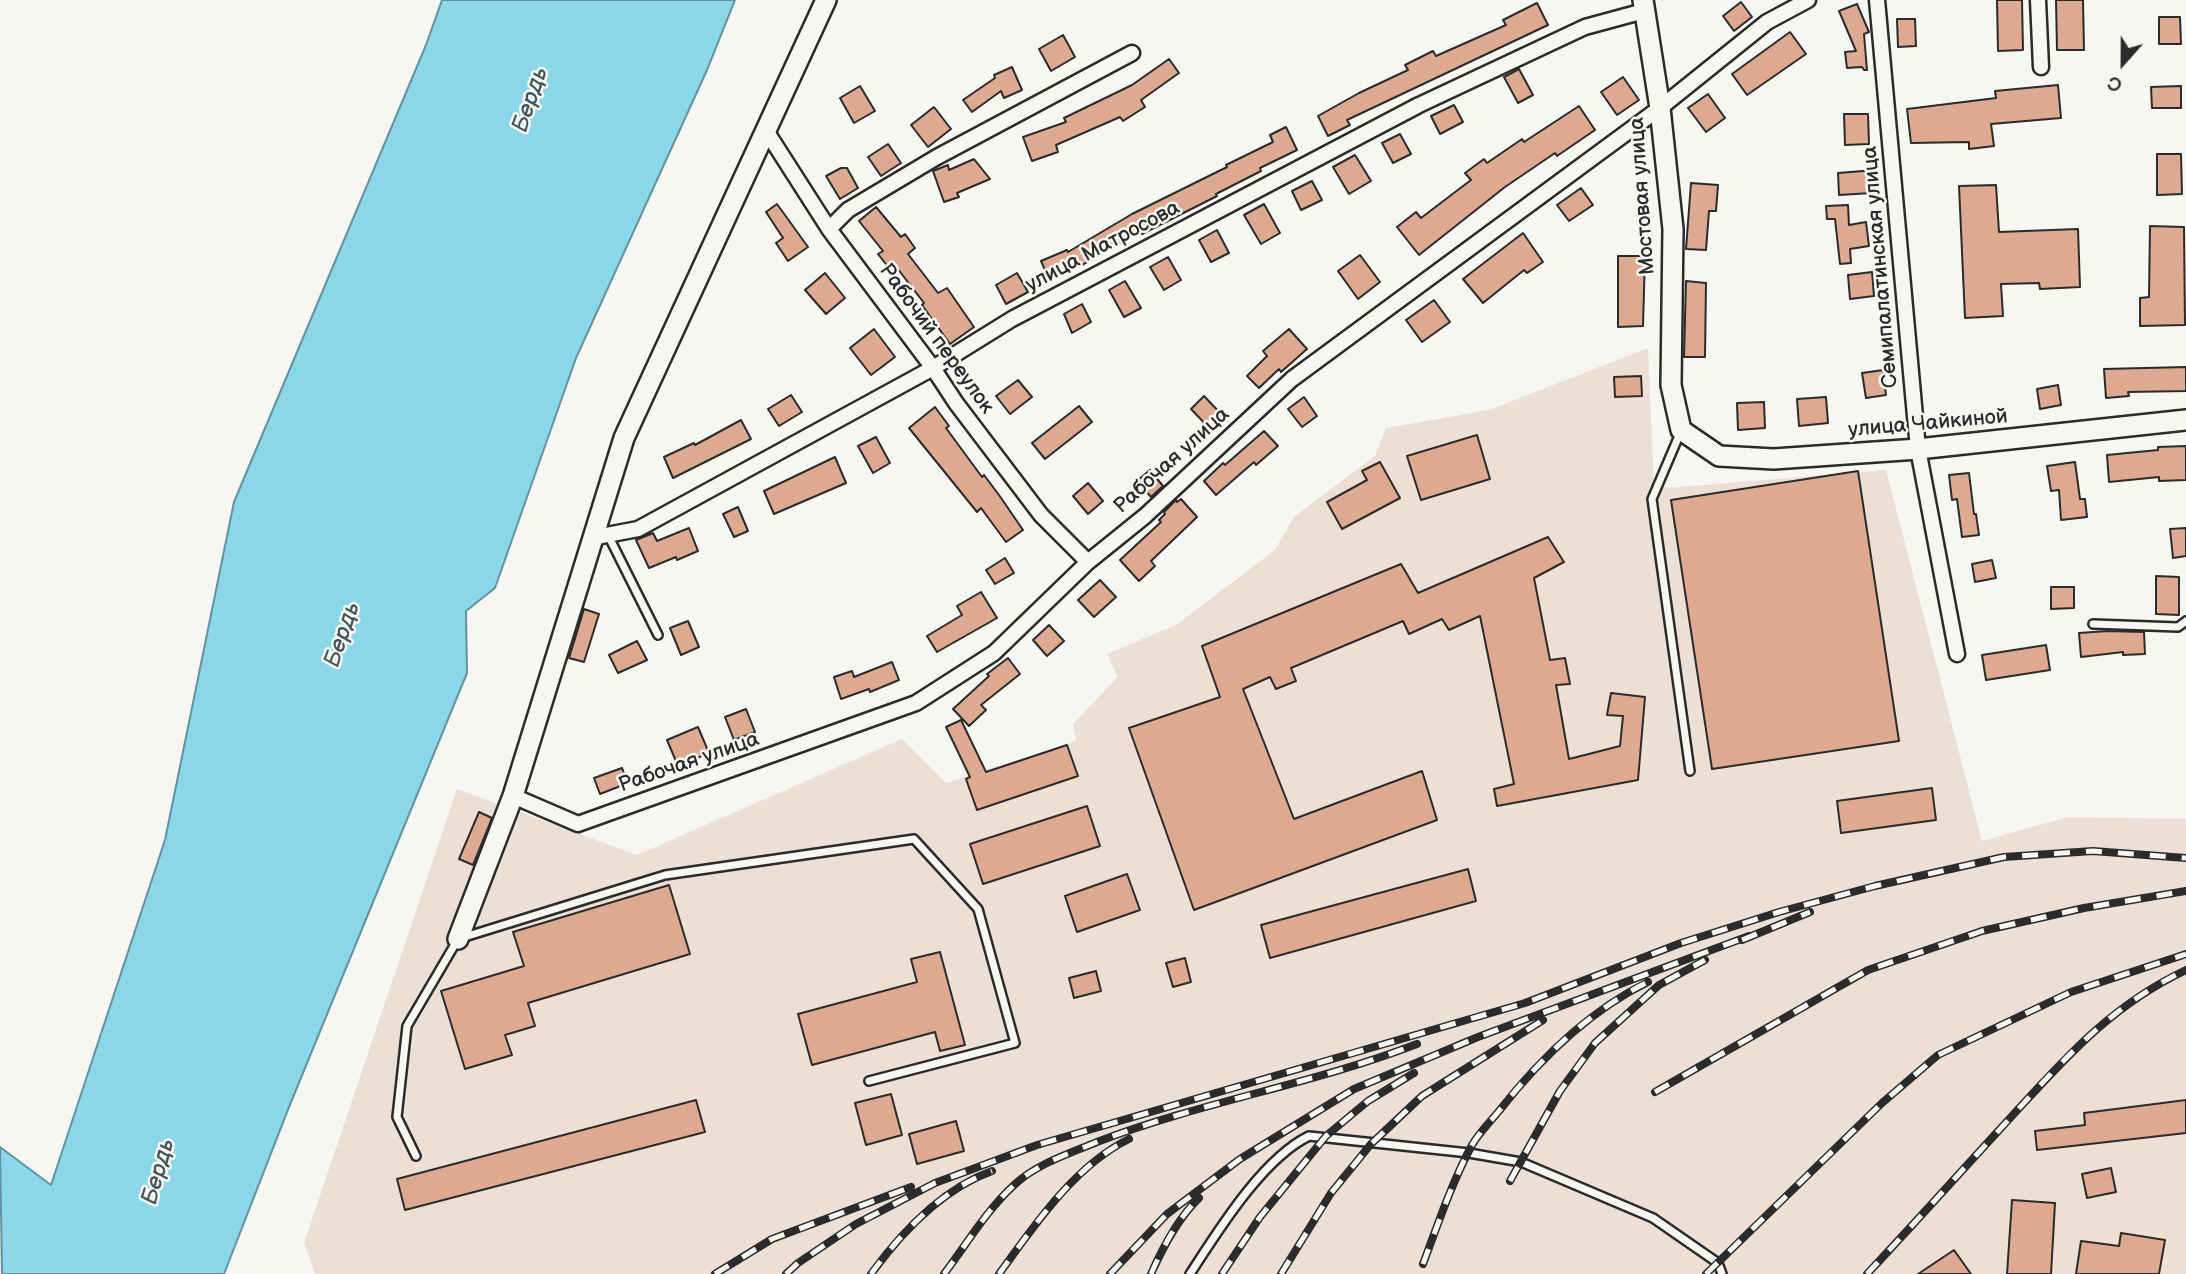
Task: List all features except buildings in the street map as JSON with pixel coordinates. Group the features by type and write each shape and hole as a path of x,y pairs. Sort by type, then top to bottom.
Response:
{"street":[{"path":"458,939 513,796 600,537 624,438 826,0"},
{"name":"Рабочая улица","path":"513,796 578,824 916,703 994,653 1088,562 1145,516 1292,379 1660,108 1767,22 1808,0"},
{"name":"Семипалатинская улица","path":"1877,0 1918,449 1957,654"},
{"path":"2038,0 2041,67"},
{"name":"Мостовая улица","path":"1643,6 1660,108 1673,229 1671,385 1681,430"},
{"name":"улица Матросова","path":"600,537 638,528 933,368 1012,319 1419,105 1585,27 1643,6"},
{"path":"829,229 848,211 937,157 1132,53"},
{"name":"Рабочий переулок","path":"765,129 829,229 956,403 1041,515 1088,562"},
{"name":"улица Чайкиной","path":"1681,430 1718,456 1774,459 1918,449 2186,420"}],"lane":[{"path":"1681,430 1652,499 1690,771"},
{"path":"600,537 658,635"},
{"path":"2093,624 2178,626 2186,621"},
{"path":"416,1156 397,1117 407,1026 458,939 665,875 914,839 978,909 1015,1044 869,1081"},
{"path":"1190,1274 1235,1205 1291,1145 1309,1136 1326,1136 1521,1162 1653,1218 1718,1263 1722,1274"}],"shaded area":[{"path":"1648,348 1654,489 1886,470 1982,841 2068,817 2186,819 2186,1274 315,1274 304,1243 457,789 637,855 902,739 946,783 1076,741 1073,724 1118,677 1107,654 1176,625 1275,550 1294,517 1375,456 1386,428 1489,410"}],"water":[{"name":"Бердь","path":"442,0 735,0 707,70 576,358 495,588 466,611 467,673 289,1107 224,1274 2,1274 0,1147 51,1185 165,840 234,502 426,45"}],"railway":[{"path":"786,1274 856,1224 935,1183 1037,1145 1525,1003 1681,943 1779,912 1875,886 2004,857 2093,851 2186,858"},
{"path":"1655,1092 1868,970 1982,931 2084,908 2186,891"},
{"path":"1742,940 1810,912"},
{"path":"1110,1274 1167,1214 1240,1159 1354,1089 1478,1037 1749,936"},
{"path":"1706,1274 1882,1103 1938,1055 2071,992 2186,954"},
{"path":"1510,1181 1560,1091 1595,1043 1659,985 1705,960"},
{"path":"1867,1274 2043,1082 2086,1039 2132,1001 2186,970"},
{"path":"1423,1264 1458,1174 1481,1132 1531,1073 1566,1038 1605,1007 1648,982"},
{"path":"1281,1274 1331,1193 1371,1144 1422,1096 1543,1020"},
{"path":"944,1274 1003,1196 1022,1178 1053,1160 1176,1115 1338,1071 1417,1044"},
{"path":"1222,1274 1260,1217 1326,1136 1368,1101 1414,1073"},
{"path":"999,1274 1041,1217 1073,1181 1090,1165 1129,1139"},
{"path":"871,1274 924,1214 956,1189 992,1171"},
{"path":"715,1274 772,1239 911,1187"},
{"path":"1151,1274 1172,1233 1199,1198"}]}
